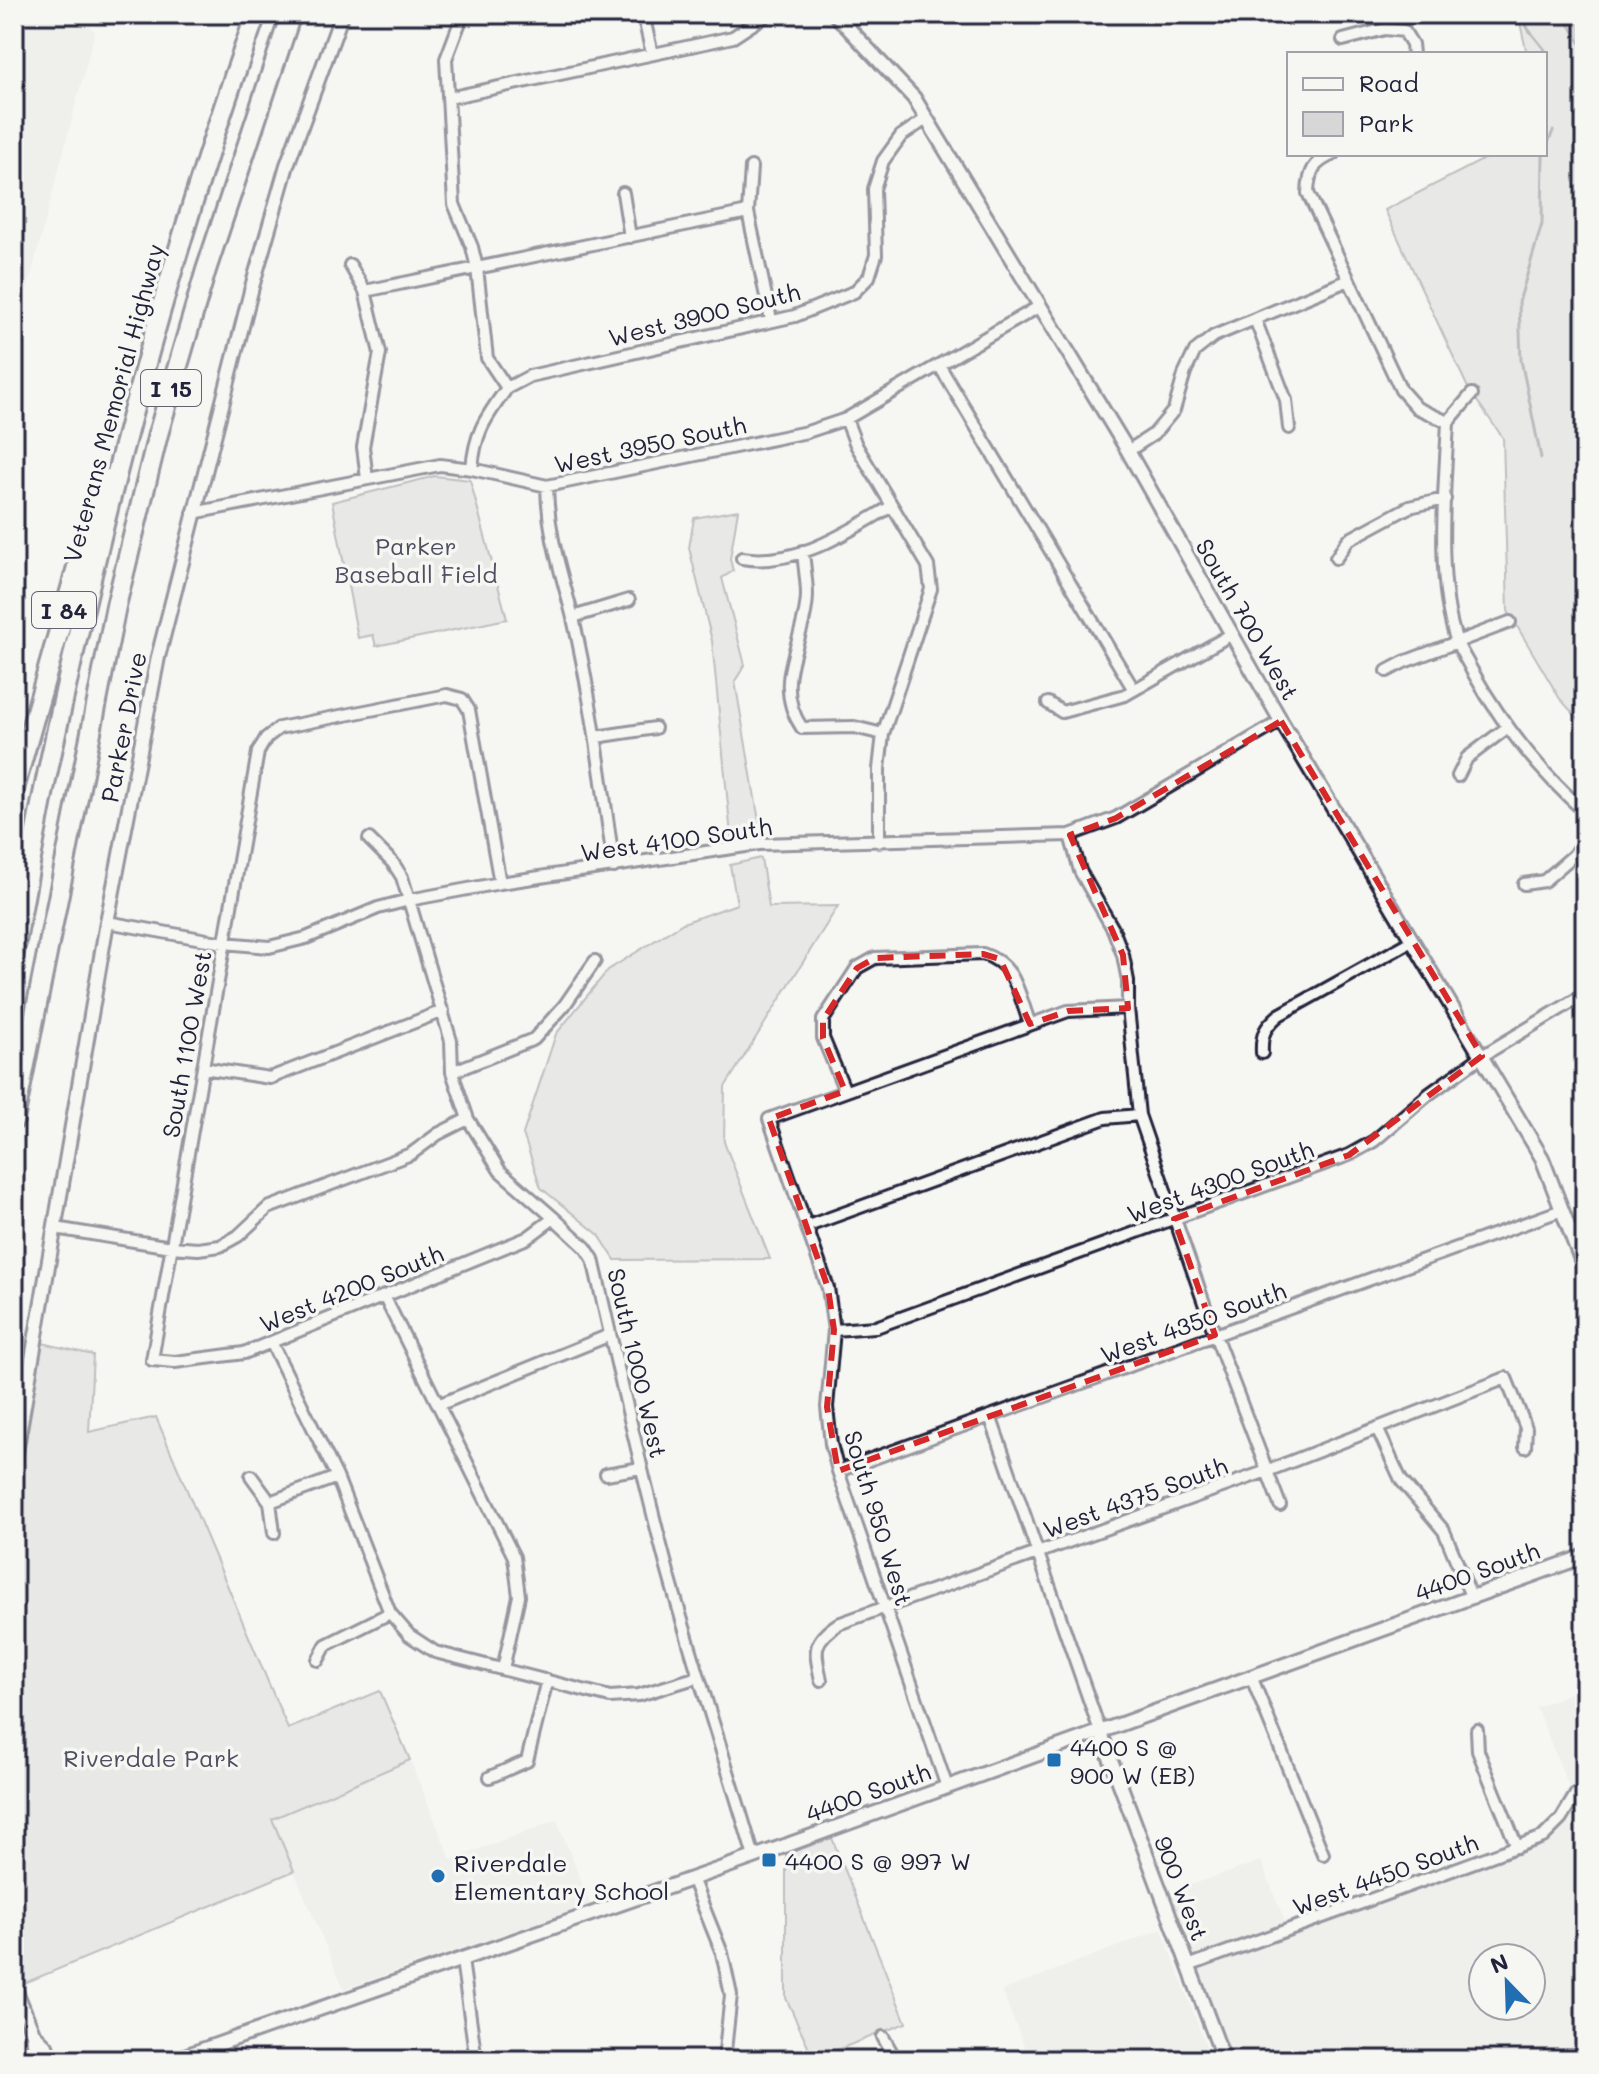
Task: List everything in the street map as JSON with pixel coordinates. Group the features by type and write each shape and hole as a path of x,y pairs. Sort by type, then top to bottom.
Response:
{"highway":[{"name":"Veterans Memorial Highway","path":"14,952 49,763 126,436 188,217 256,14"},
{"name":"I 15","path":"14,1120 116,606 158,434 206,270 291,14"},
{"name":"I 84","path":"14,789 93,515 126,436"}],"street":[{"name":"Parker Drive","path":"14,1464 107,922 158,657 252,287 287,165 342,14"},
{"path":"463,14 446,59 454,204 477,268 487,358 507,388 479,432 474,444 472,469"},
{"path":"643,14 652,54"},
{"path":"448,98 733,37 768,14"},
{"name":"South 700 West","path":"835,14 914,98 1128,451 1281,721 1542,1158 1585,1270"},
{"path":"1343,40 1385,29 1404,31 1413,52"},
{"name":"West 3900 South","path":"507,388 530,376 795,316 854,292 869,277 876,255 874,189 883,161 901,136 926,119"},
{"path":"1329,156 1321,159 1309,173 1308,193 1401,390 1417,408 1448,422"},
{"path":"751,167 748,212 771,320"},
{"path":"623,193 630,237"},
{"path":"365,291 748,212"},
{"path":"350,265 365,291 380,353 363,447 367,479"},
{"path":"1128,451 1154,434 1174,410 1195,351 1214,336 1349,280"},
{"name":"West 3950 South","path":"193,513 440,465 547,486 807,432 846,419 1040,306"},
{"path":"1255,319 1286,400 1289,428"},
{"path":"939,365 1134,690"},
{"path":"1472,394 1448,422 1445,570 1457,642 1508,727 1552,783 1585,812"},
{"path":"846,419 856,445 928,566 931,589 883,734 879,769 879,842"},
{"path":"547,486 547,521 573,617 596,737 614,867"},
{"path":"1336,558 1348,540 1409,507 1445,499"},
{"path":"742,558 757,560 829,543 892,506"},
{"path":"803,551 807,597 789,681 793,716 802,728 854,727 883,734"},
{"path":"573,617 629,600"},
{"path":"1387,671 1510,622"},
{"path":"1048,703 1062,712 1125,695 1232,634"},
{"name":"South 1100 West","path":"152,1360 258,752 266,738 279,728 447,695 462,699 469,710 500,883"},
{"name":"West 4100 South","path":"107,922 224,943 269,947 306,938 378,908 409,900 500,883 759,844 1070,835 1116,818 1281,721"},
{"path":"1458,776 1467,758 1508,727"},
{"path":"596,737 655,728"},
{"path":"1070,835 1080,871 1113,929 1123,955 1139,1115 1215,1335 1280,1505"},
{"path":"1524,884 1544,881 1574,855 1585,838"},
{"name":"South 1000 West","path":"369,839 402,877 443,1011 451,1041 452,1072 468,1119 500,1171 586,1248 593,1259 641,1468 698,1677 754,1857"},
{"path":"1262,1053 1261,1036 1267,1025 1279,1015 1412,941"},
{"path":"1030,1024 1010,970 1000,959 983,954 875,958 857,968 823,1020 823,1038 845,1091 1068,1011 1128,1008"},
{"path":"452,1072 534,1039 564,1006 595,961"},
{"name":"West 4300 South","path":"834,1330 876,1327 1349,1155 1374,1141 1429,1094 1482,1056 1583,1000"},
{"path":"203,1068 270,1078 443,1011"},
{"name":"South 950 West","path":"845,1091 769,1119 828,1288 834,1330 827,1407 838,1471 947,1787"},
{"path":"808,1226 1105,1118 1139,1115"},
{"path":"55,1228 171,1247 198,1249 220,1246 238,1236 268,1208 411,1154 438,1134 468,1119"},
{"name":"West 4350 South","path":"838,1471 1562,1210"},
{"name":"West 4200 South","path":"152,1360 175,1362 244,1353 527,1238 554,1218"},
{"path":"384,1296 514,1557 519,1596 503,1669"},
{"path":"438,1405 610,1335"},
{"path":"271,1342 337,1477 390,1613 409,1635 435,1652 610,1697 639,1695 698,1677"},
{"name":"West 4375 South","path":"821,1680 816,1653 821,1635 838,1624 1267,1471 1506,1378 1526,1428 1525,1447"},
{"path":"990,1416 1100,1731"},
{"path":"1377,1428 1401,1480 1444,1531 1471,1596"},
{"path":"606,1474 641,1468"},
{"path":"251,1476 270,1502 274,1533"},
{"path":"270,1502 337,1477"},
{"name":"4400 South","path":"162,2060 176,2059 754,1857 1585,1556"},
{"path":"318,1660 326,1645 390,1613"},
{"path":"1251,1676 1323,1854"},
{"path":"490,1777 527,1761 547,1680"},
{"path":"1477,1730 1478,1751 1517,1847"},
{"name":"900 West","path":"1100,1731 1224,2060"},
{"name":"West 4450 South","path":"1188,1966 1517,1847 1552,1831 1576,1794"},
{"path":"692,1878 722,1953 731,1995 724,2060"},
{"path":"462,1960 476,2060"},
{"path":"14,1986 33,2033 35,2051 41,2060"},
{"path":"33,2033 46,2046 51,2060"},
{"path":"883,2037 896,2060"}],"highlighted area":[{"path":"1281,721 1482,1056 1349,1155 1174,1219 1215,1335 838,1471 827,1407 834,1330 828,1288 769,1119 845,1091 823,1038 823,1020 857,968 875,958 983,954 1000,959 1030,1024 1068,1011 1128,1008 1123,955 1070,835 1116,818"}],"shaded area":[{"path":"14,14 72,14 95,31 14,340"},
{"path":"1563,14 1585,14 1585,51"},
{"path":"1585,1687 1584,2060 1232,2060 1167,1893 1261,1861 1287,1927 1545,1832 1569,1787 1536,1707"},
{"name":"Riverdale Elementary School","path":"410,1760 451,1860 557,1820 590,1904 344,1989 272,1819"},
{"path":"1162,1929 1211,2060 1030,2060 1002,1991"}],"green space":[{"path":"1518,14 1563,14 1585,51 1585,726 1560,699 1508,611 1503,438 1468,388 1385,210 1490,156 1547,156 1547,52 1527,52"},
{"name":"Parker Baseball Field","path":"435,476 470,480 507,619 376,646 373,635 358,638 332,502"},
{"path":"738,510 730,559 733,571 722,578 745,665 735,681 761,833 731,836 712,641 689,548 694,518"},
{"path":"761,858 769,907 838,906 725,1087 724,1142 770,1259 615,1260 599,1235 541,1188 523,1134 556,1034 608,970 683,923 737,904 730,865"},
{"name":"Riverdale Park","path":"34,1341 93,1355 89,1432 156,1417 288,1729 380,1691 410,1760 272,1819 294,1871 25,1983 14,1939 14,1480"},
{"path":"832,1838 906,2023 814,2059 786,1998 786,1854"}],"waterway":[{"path":"1521,14 1528,29 1545,50"},
{"path":"1547,145 1553,131"},
{"path":"1541,458 1521,360 1519,302 1542,224 1543,156"}],"place":[{"name":"4400 S @ 900 W (EB)","path":"1054,1760"},
{"name":"4400 S @ 997 W","path":"769,1860"},
{"name":"Riverdale Elementary School","path":"438,1876"}]}
